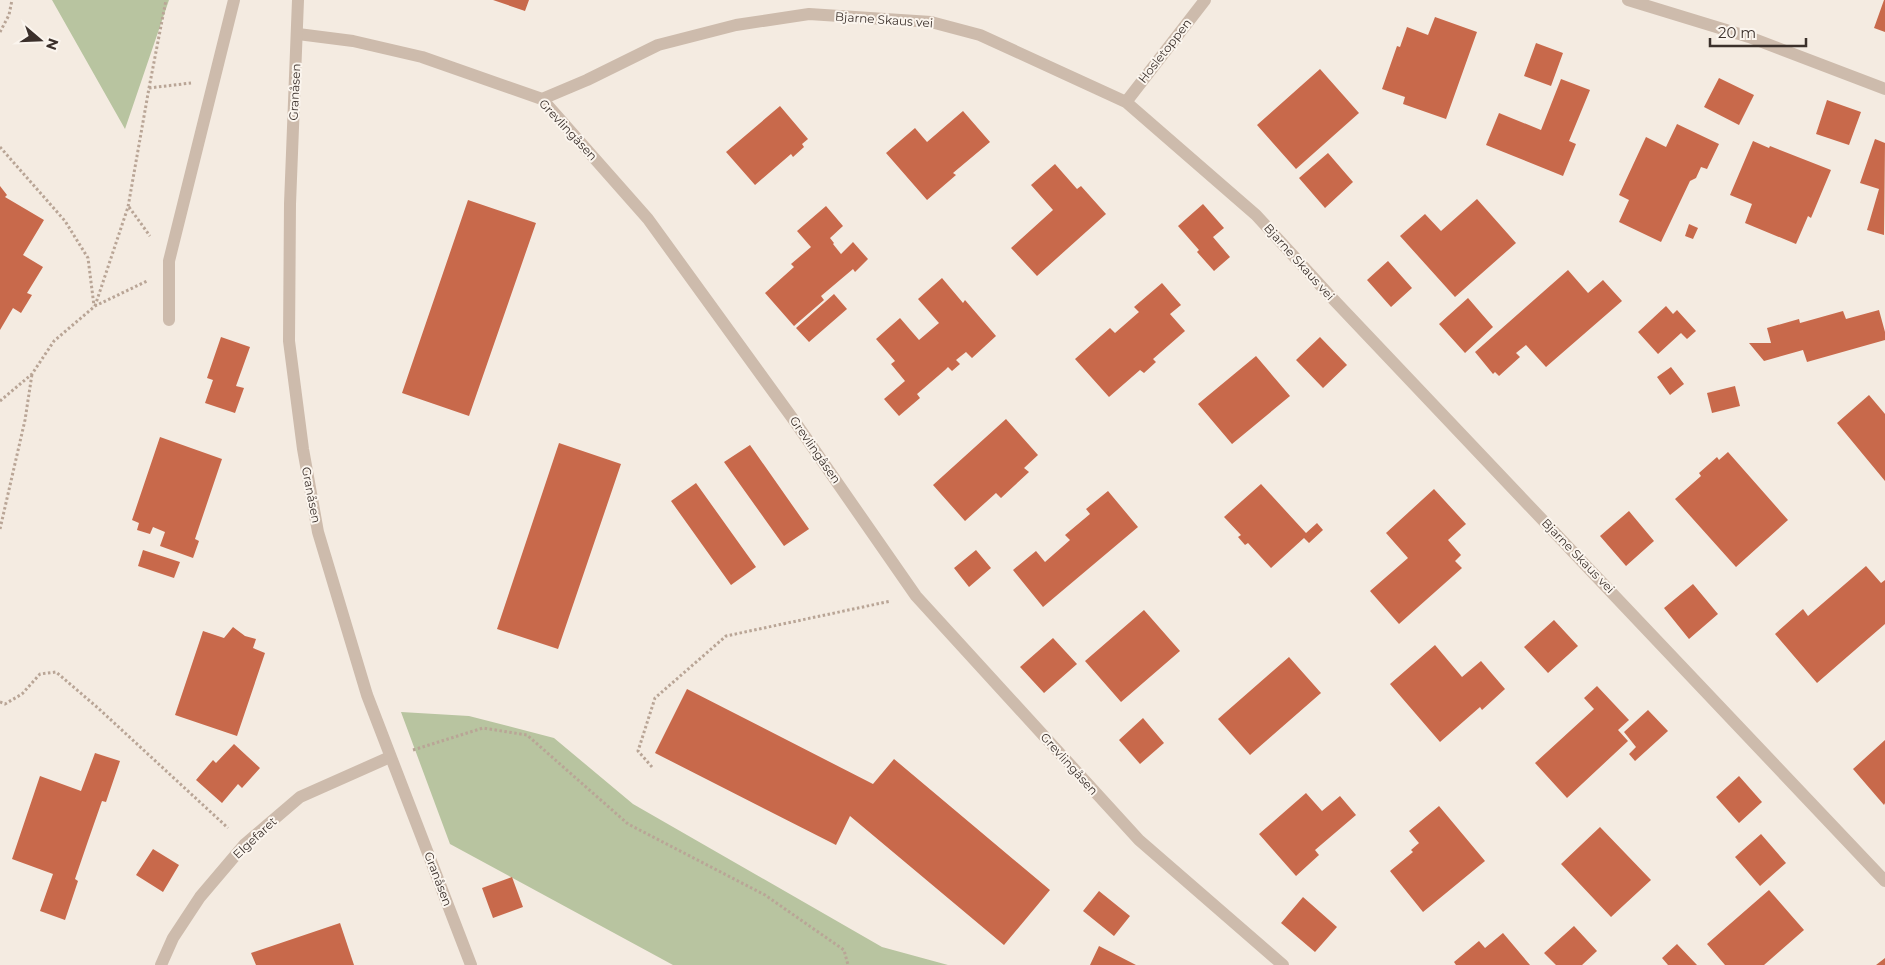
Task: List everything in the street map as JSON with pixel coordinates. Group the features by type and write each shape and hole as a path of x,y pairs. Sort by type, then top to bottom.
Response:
{"street":[{"path":"169,320 169,261 234,0"},
{"name":"Granåsen","path":"298,0 290,204 289,340 302,449 318,532 367,695 470,965"},
{"name":"Hosletoppen","path":"1126,102 1205,0"},
{"path":"1628,0 1749,37 1885,89"},
{"name":"Bjarne Skaus vei","path":"542,98 587,80 658,46 736,25 809,14 931,22 980,35 1126,102 1256,215 1333,299 1885,881"},
{"name":"Grevlingåsen","path":"298,34 353,41 422,57 542,98 648,219 794,419 916,596 1139,840 1283,965"},
{"name":"Elgefaret","path":"161,965 173,938 200,896 245,844 300,797 390,757"}],"path":[{"path":"0,32 9,15 12,0"},
{"path":"94,306 128,207 166,0"},
{"path":"149,88 214,80"},
{"path":"0,147 66,221 88,258 94,306"},
{"path":"0,401 32,374 54,341 94,306 147,282 169,261 128,207"},
{"path":"0,529 25,420 32,374"},
{"path":"652,767 638,752 656,698 726,636 916,596"},
{"path":"0,702 5,704 22,694 40,674 56,672 98,708 245,844"},
{"path":"390,757 483,728 527,735 628,824 765,895 844,950 848,965"}],"green space":[{"path":"52,0 169,0 125,129"},
{"path":"401,712 469,716 554,738 633,804 882,947 948,965 673,965 450,844"}],"building":[{"path":"493,0 529,0 525,11"},
{"path":"1885,0 1885,32 1874,28"},
{"path":"1435,17 1477,32 1446,119 1403,104 1405,97 1382,89 1397,46 1400,47 1407,27 1428,35"},
{"path":"1536,43 1563,53 1551,86 1524,76"},
{"path":"1320,69 1359,113 1296,169 1257,125"},
{"path":"1719,78 1754,95 1739,125 1704,107"},
{"path":"1561,79 1590,90 1569,141 1576,144 1563,176 1486,145 1499,113 1541,130"},
{"path":"1827,100 1861,112 1849,145 1816,134"},
{"path":"780,106 808,139 802,144 804,147 793,157 791,154 755,185 726,152"},
{"path":"963,111 990,142 953,173 956,175 927,200 886,153 915,128 927,142"},
{"path":"1677,124 1719,144 1707,169 1701,167 1696,178 1690,181 1661,242 1619,222 1629,200 1619,195 1646,137 1666,147"},
{"path":"1875,139 1885,143 1884,235 1867,230 1879,189 1860,183"},
{"path":"1753,141 1831,170 1811,218 1808,216 1796,244 1745,223 1752,204 1730,195"},
{"path":"1328,153 1353,182 1325,208 1299,178"},
{"path":"1055,164 1077,189 1081,186 1106,214 1037,276 1011,248 1053,210 1031,185"},
{"path":"0,186 7,195 5,197 44,220 23,255 43,267 27,293 32,295 21,313 13,308 0,330"},
{"path":"1477,199 1516,243 1455,297 1400,236 1425,214 1441,231"},
{"path":"468,200 536,223 469,416 402,393"},
{"path":"1203,204 1224,228 1213,237 1230,257 1214,271 1178,226"},
{"path":"826,206 843,226 830,238 833,244 841,254 853,242 868,259 855,272 853,269 821,296 824,300 794,326 765,293 794,267 791,264 811,247 797,231"},
{"path":"1689,224 1698,228 1693,239 1685,236"},
{"path":"1388,261 1412,288 1391,307 1367,280"},
{"path":"1568,270 1588,293 1603,280 1622,301 1546,367 1526,345 1516,353 1520,357 1499,376 1495,372 1493,374 1475,352"},
{"path":"942,278 963,303 965,300 996,336 972,358 966,352 956,360 960,364 952,371 948,367 917,394 920,398 899,416 884,399 905,381 891,364 895,361 876,339 900,318 919,340 939,323 918,299"},
{"path":"1162,283 1181,305 1170,314 1185,331 1153,359 1156,362 1144,373 1140,370 1109,397 1075,359 1110,328 1115,333 1139,312 1134,307"},
{"path":"834,294 847,309 809,342 796,328"},
{"path":"1468,298 1493,327 1465,353 1439,324"},
{"path":"1666,306 1673,314 1677,310 1696,331 1687,339 1681,333 1658,354 1638,332"},
{"path":"1879,310 1885,332 1885,340 1807,362 1803,350 1764,361 1749,343 1771,343 1767,328 1799,319 1800,323 1843,311 1846,319"},
{"path":"221,337 250,347 236,386 244,388 235,413 205,403 213,380 207,378"},
{"path":"1320,337 1347,365 1323,388 1296,360"},
{"path":"1256,356 1290,396 1232,444 1198,404"},
{"path":"1671,367 1684,384 1670,395 1657,377"},
{"path":"1735,386 1740,406 1712,413 1707,393"},
{"path":"1869,395 1885,414 1885,481 1837,423"},
{"path":"1006,419 1038,455 1024,468 1029,472 1001,498 996,493 965,521 933,485"},
{"path":"160,437 222,459 195,539 199,541 193,558 160,546 165,532 153,527 150,534 137,530 139,523 132,520"},
{"path":"559,443 621,464 558,649 497,629"},
{"path":"750,445 809,529 784,546 724,462"},
{"path":"1728,452 1788,520 1736,567 1675,499 1701,476 1699,473 1717,457 1719,460"},
{"path":"696,483 756,567 731,585 671,501"},
{"path":"1261,484 1306,533 1317,523 1323,530 1309,543 1304,538 1271,568 1248,543 1245,545 1238,537 1241,535 1224,517"},
{"path":"1434,489 1466,524 1448,540 1461,555 1455,561 1462,568 1399,624 1370,591 1408,558 1386,533"},
{"path":"1108,491 1138,527 1043,607 1013,570 1036,551 1045,562 1070,540 1065,535 1090,514 1086,509"},
{"path":"1629,511 1654,541 1626,566 1600,536"},
{"path":"143,550 180,562 174,578 138,566"},
{"path":"976,550 991,568 969,587 954,568"},
{"path":"1866,566 1881,583 1885,580 1885,624 1817,683 1775,634 1803,609 1808,616"},
{"path":"1693,584 1718,614 1689,639 1664,608"},
{"path":"1144,610 1180,651 1121,702 1085,661"},
{"path":"1554,620 1578,646 1548,673 1524,647"},
{"path":"233,627 245,636 256,639 253,648 265,653 237,736 175,715 203,631 224,638"},
{"path":"1053,638 1077,664 1044,693 1020,667"},
{"path":"1435,645 1462,677 1481,661 1505,689 1482,710 1480,707 1440,742 1390,684"},
{"path":"1289,657 1321,693 1250,755 1218,719"},
{"path":"1597,686 1629,720 1618,730 1628,741 1567,798 1535,763 1594,709 1584,698"},
{"path":"687,689 873,784 894,759 1050,890 1004,945 850,816 836,845 655,753"},
{"path":"1648,710 1668,731 1635,761 1629,754 1636,747 1624,732"},
{"path":"1143,718 1164,743 1140,764 1119,740"},
{"path":"1885,740 1885,803 1884,805 1853,769"},
{"path":"234,744 260,768 242,788 238,784 222,803 196,780 213,760 216,763"},
{"path":"95,753 120,761 106,802 102,801 88,841 75,879 78,881 65,920 40,911 53,874 12,859 40,776 81,791"},
{"path":"1739,776 1762,802 1739,823 1716,797"},
{"path":"1306,793 1322,811 1340,796 1356,815 1315,850 1319,855 1296,876 1259,834"},
{"path":"1439,806 1485,861 1423,912 1390,871 1413,852 1411,850 1419,843 1409,831"},
{"path":"1600,827 1651,880 1611,917 1561,864"},
{"path":"1761,834 1786,863 1760,886 1735,857"},
{"path":"153,849 179,865 163,892 136,875"},
{"path":"512,877 523,907 493,918 482,888"},
{"path":"1769,890 1804,930 1764,965 1725,965 1707,944"},
{"path":"1099,891 1130,916 1114,936 1083,911"},
{"path":"1303,897 1337,927 1315,952 1281,923"},
{"path":"340,923 354,965 256,965 251,953"},
{"path":"1574,926 1597,951 1582,965 1556,965 1544,953"},
{"path":"1503,933 1530,965 1456,965 1454,962 1479,941 1485,948"},
{"path":"1677,944 1697,965 1668,965 1662,958"},
{"path":"1099,946 1136,965 1090,965"},
{"path":"1885,958 1885,965 1876,965"}]}
